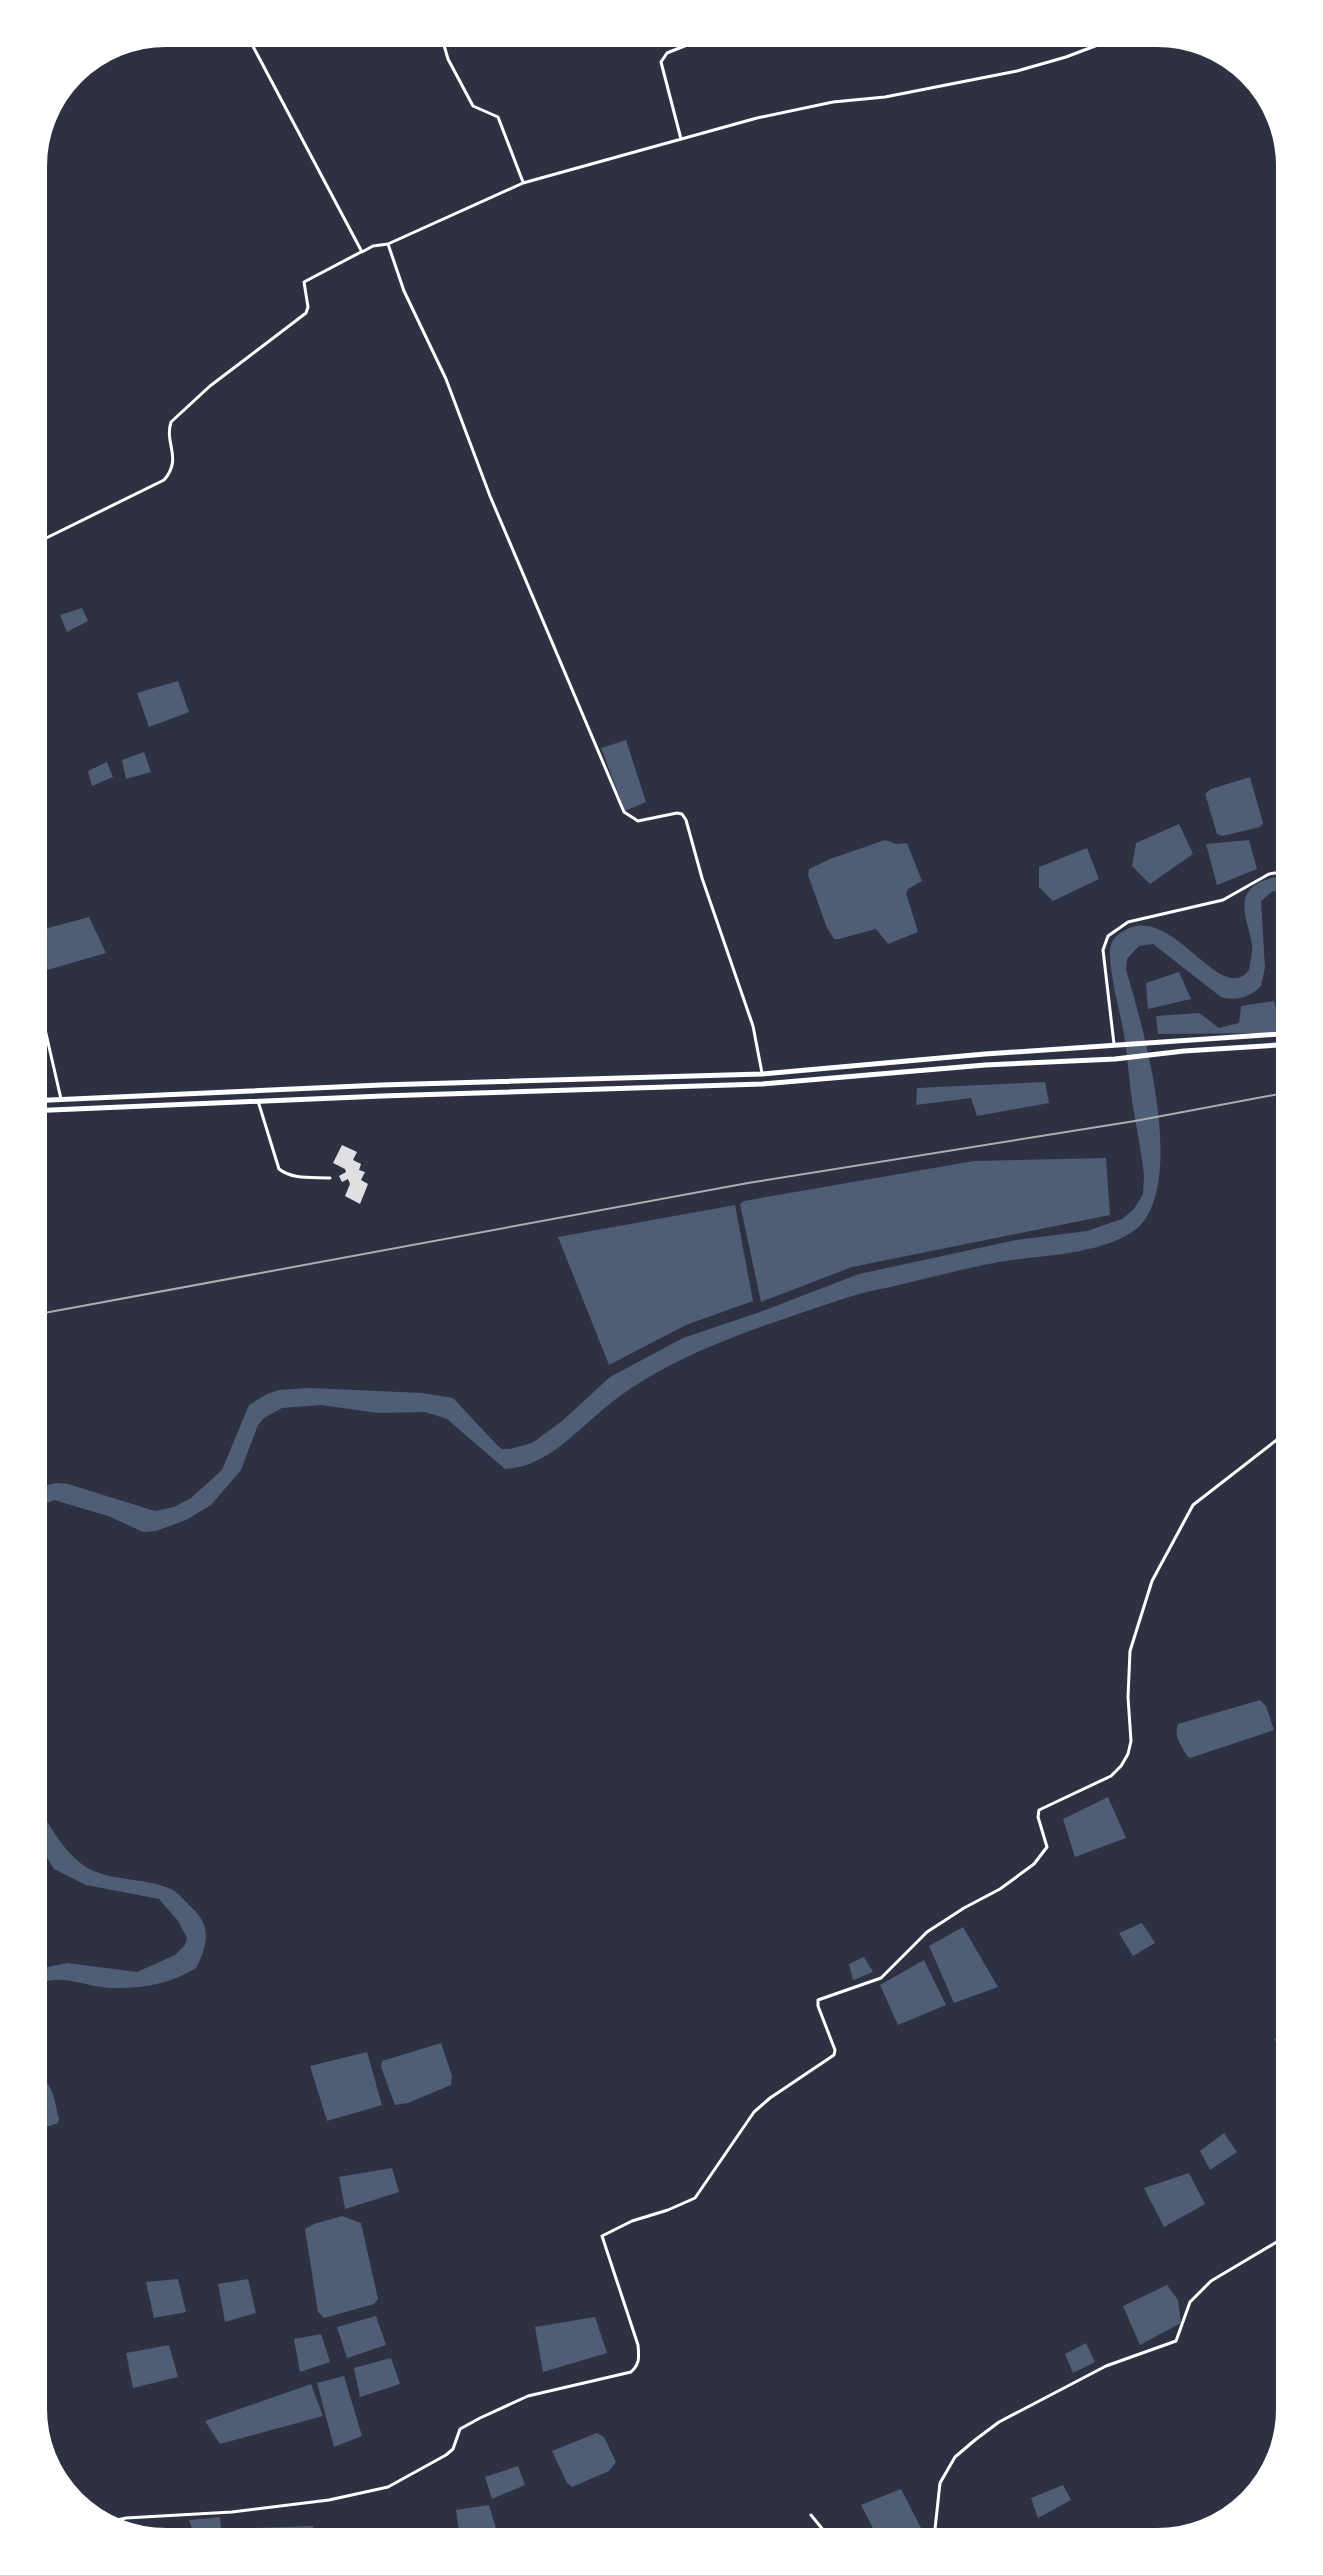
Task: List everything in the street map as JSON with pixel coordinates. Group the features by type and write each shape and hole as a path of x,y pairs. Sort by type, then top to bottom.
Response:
{"main road":[{"path":"42,1100 381,1085 762,1074 1114,1044 1281,1034"},
{"path":"42,1110 762,1084 1281,1045"},
{"path":"657,1077 657,1088"}],"street":[{"path":"250,42 362,252"},
{"path":"443,42 448,59 473,106 498,117 523,183"},
{"path":"681,139 661,62 667,53 694,42"},
{"path":"42,540 164,480 174,463 169,429 171,422 210,386 306,313 304,282 373,246 388,244 523,183 681,139 788,111 833,102 885,97 1017,71 1106,42"},
{"path":"388,244 404,291 446,379 490,496 624,812 638,821 677,813 686,820 702,878 753,1026 762,1074"},
{"path":"1114,1044 1103,950 1108,936 1128,922 1223,900 1269,874 1281,872"},
{"path":"42,1016 61,1099"},
{"path":"258,1101 279,1169 298,1177 330,1178"},
{"path":"113,2521 232,2512 329,2500 388,2487 446,2455 453,2449 460,2429 480,2418 528,2396 631,2372 639,2359 638,2345 602,2236 632,2221 695,2198 754,2112 834,2055 818,2000 881,1978 927,1932 1000,1889 1034,1864 1047,1847 1038,1817 1039,1810 1111,1776 1121,1766 1131,1741 1128,1697 1130,1651 1152,1581 1193,1505 1281,1440"},
{"path":"933,2533 940,2483 955,2457 975,2440 999,2422 1106,2366 1176,2341 1190,2302 1211,2281 1281,2239"},
{"path":"811,2515 826,2533"}],"water":[{"path":"82,608 88,621 67,632 60,615"},
{"path":"178,681 189,712 149,727 137,693"},
{"path":"626,740 646,802 625,811 601,748"},
{"path":"144,752 151,772 126,779 122,760"},
{"path":"107,762 113,777 92,786 88,771"},
{"path":"1250,777 1263,823 1260,827 1222,836 1217,834 1205,794 1211,789"},
{"path":"1179,824 1193,854 1150,884 1132,866 1136,843"},
{"path":"885,840 896,844 907,843 922,881 906,893 918,932 888,944 876,929 834,939 808,875 809,869"},
{"path":"1249,840 1257,869 1217,885 1206,844"},
{"path":"1087,848 1099,879 1053,901 1039,887 1039,867"},
{"path":"1281,876 1281,892 1273,891 1261,901 1265,968 1261,986 1247,996 1232,999 1221,997 1153,944 1139,946 1127,959 1126,970 1142,1026 1156,1096 1160,1164 1156,1194 1146,1218 1120,1238 1078,1251 987,1264 866,1292 720,1342 632,1388 560,1447 520,1467 505,1469 447,1419 425,1412 378,1413 321,1405 282,1408 258,1425 241,1470 211,1505 186,1520 156,1531 143,1532 108,1516 54,1500 42,1505 42,1486 57,1483 155,1511 174,1507 191,1498 222,1470 249,1405 279,1390 310,1388 422,1393 453,1398 496,1444 502,1449 510,1449 532,1443 562,1421 610,1377 683,1338 859,1274 1016,1240 1087,1231 1122,1219 1134,1209 1143,1194 1144,1174 1124,1034 1112,975 1110,952 1113,941 1119,934 1138,926 1156,928 1223,975 1237,978 1249,970 1252,954 1245,899 1253,887"},
{"path":"89,917 106,953 42,971 42,930"},
{"path":"1281,922 1281,962 1278,935"},
{"path":"1179,972 1191,999 1148,1009 1146,983"},
{"path":"1274,1001 1281,1033 1158,1034 1156,1016 1199,1013 1219,1028 1239,1023 1241,1006"},
{"path":"1045,1082 1049,1103 977,1116 971,1098 916,1105 917,1088"},
{"path":"1106,1158 1110,1215 852,1267 761,1302 740,1204 744,1201 974,1161"},
{"path":"735,1205 753,1301 686,1325 609,1365 558,1237"},
{"path":"1260,1700 1266,1706 1274,1730 1188,1757 1177,1737 1178,1724"},
{"path":"1108,1797 1126,1838 1075,1857 1063,1819"},
{"path":"42,1811 56,1836 89,1869 173,1890 198,1914 206,1936 196,1968 166,1982 133,1988 100,1987 68,1980 42,1983 42,1968 67,1963 137,1972 175,1955 185,1945 187,1938 178,1921 159,1899 86,1885 54,1869 42,1850"},
{"path":"1142,1923 1155,1943 1133,1956 1119,1933"},
{"path":"963,1927 998,1987 954,2003 929,1946"},
{"path":"864,1957 873,1972 853,1980 849,1964"},
{"path":"924,1960 946,2005 898,2025 880,1985"},
{"path":"1281,2035 1281,2050 1274,2039"},
{"path":"441,2043 452,2076 451,2085 408,2103 395,2105 381,2067 382,2061"},
{"path":"367,2052 382,2105 327,2121 310,2066"},
{"path":"42,2080 51,2090 58,2123 42,2128"},
{"path":"1224,2133 1237,2152 1210,2170 1200,2151"},
{"path":"392,2168 399,2192 345,2209 339,2177"},
{"path":"1189,2173 1205,2204 1164,2227 1144,2188"},
{"path":"342,2216 361,2223 378,2299 374,2304 324,2318 318,2312 305,2229"},
{"path":"178,2279 186,2312 154,2318 146,2282"},
{"path":"248,2279 256,2313 225,2322 218,2284"},
{"path":"1167,2285 1178,2300 1181,2323 1140,2345 1123,2306"},
{"path":"376,2316 386,2345 347,2358 337,2327"},
{"path":"595,2317 607,2353 543,2372 535,2327"},
{"path":"321,2334 330,2362 300,2372 294,2339"},
{"path":"1086,2343 1095,2362 1073,2373 1065,2354"},
{"path":"169,2345 178,2377 133,2388 126,2353"},
{"path":"391,2358 400,2384 360,2397 354,2368"},
{"path":"344,2376 362,2436 334,2447 317,2383"},
{"path":"311,2384 323,2416 220,2444 205,2421"},
{"path":"597,2433 604,2437 616,2462 609,2471 572,2487 567,2483 552,2451"},
{"path":"518,2466 525,2485 492,2499 485,2477"},
{"path":"1063,2485 1071,2500 1038,2518 1031,2498"},
{"path":"901,2489 923,2532 875,2533 861,2505"},
{"path":"489,2505 497,2532 459,2533 456,2510"},
{"path":"220,2517 222,2533 193,2533 189,2520"},
{"path":"313,2526 314,2533 253,2533 253,2528"}],"building":[{"path":"342,1145 357,1152 353,1160 361,1164 359,1170 365,1172 361,1180 368,1184 360,1204 345,1196 350,1184 348,1179 342,1182 339,1176 346,1172 345,1169 333,1163"}],"railway":[{"path":"42,1313 748,1183 1135,1121 1281,1094"}]}
